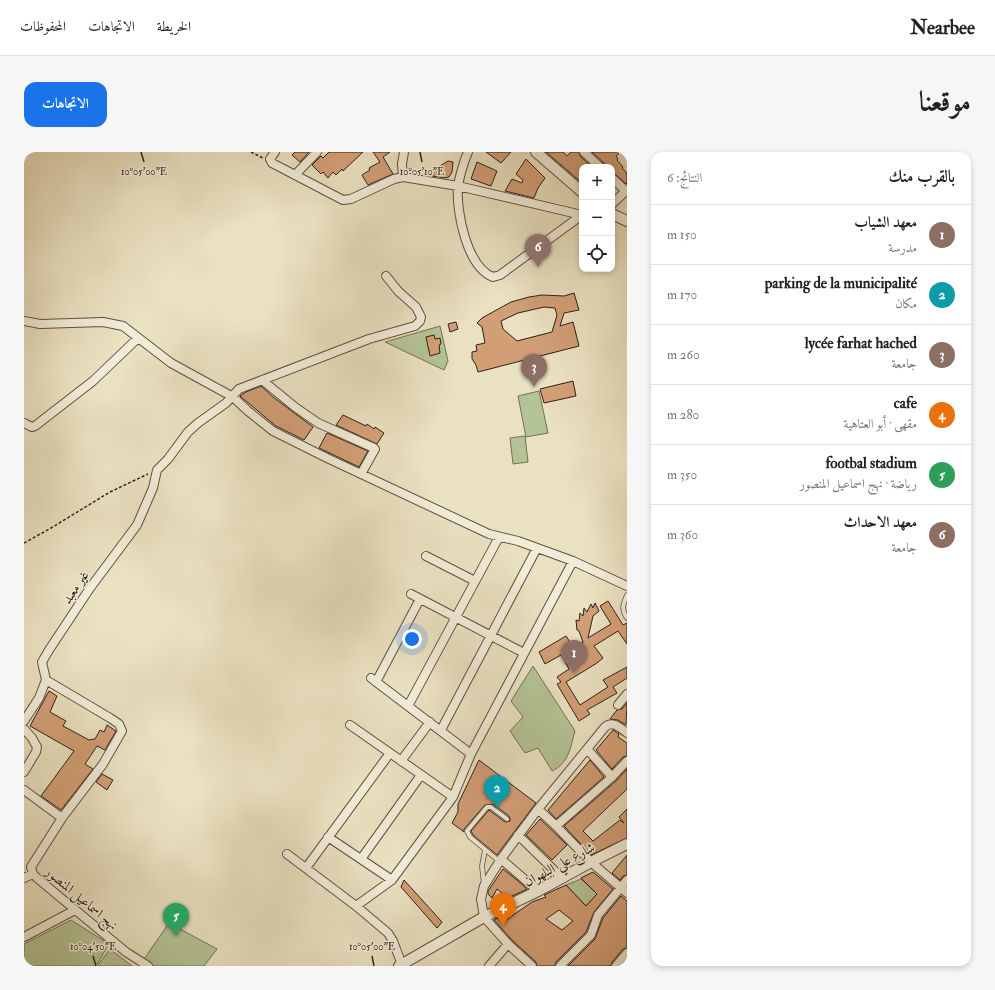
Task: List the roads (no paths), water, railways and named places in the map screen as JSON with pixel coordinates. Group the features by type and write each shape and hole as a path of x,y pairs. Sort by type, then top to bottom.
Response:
{"street":[{"path":"275,152 271,157 270,161 272,163 343,200 351,199 394,179 403,177 458,186 579,214"},
{"path":"295,175 317,152"},
{"path":"403,177 402,164 404,152"},
{"path":"468,152 458,186 458,210 470,251 481,269 489,276 493,278 500,275 579,217"},
{"path":"536,152 579,189"},
{"path":"584,152 597,164"},
{"path":"615,181 626,190 615,201"},
{"path":"615,215 627,221"},
{"name":"غير معبد","path":"46,680 42,662 90,588 137,525 153,488 157,470 168,459 188,432 198,423 219,409 233,397 239,389 369,339 408,328 418,323 421,317 419,310 398,291 386,276"},
{"path":"24,322 40,324 103,322 123,326 171,363 233,397 248,411 274,431 489,534 518,541 573,561 627,586"},
{"path":"24,423 32,427 35,426 93,381 138,338"},
{"path":"262,380 295,407 318,423 374,448 375,449 361,474"},
{"path":"408,706 498,537"},
{"path":"441,730 536,548"},
{"path":"426,556 475,581"},
{"path":"356,906 392,880 453,797 471,754 573,561"},
{"path":"411,594 524,654"},
{"path":"420,599 374,680 471,754"},
{"path":"24,721 39,698 46,680"},
{"name":"نهج اسماعيل المنصور","path":"46,680 119,724 122,733 103,764 62,818 32,867 33,874 126,952 148,966"},
{"path":"618,705 627,694"},
{"path":"401,761 430,722"},
{"path":"528,965 484,916 481,899 484,886 518,835 605,727 610,724 614,724 627,733"},
{"path":"350,725 453,797"},
{"path":"24,730 37,746 36,752 24,772"},
{"path":"587,749 612,777"},
{"path":"306,868 390,753"},
{"path":"556,826 612,777 627,761"},
{"path":"361,859 421,775"},
{"path":"24,790 62,818"},
{"path":"538,809 590,862 624,890"},
{"path":"518,835 562,878"},
{"path":"328,837 392,880"},
{"name":"شارع علي البلهوان","path":"400,965 484,916 538,891 590,862 627,844"},
{"path":"288,854 356,906 388,933 394,941 400,965"},
{"path":"500,860 538,891"},
{"path":"24,878 33,874"},
{"path":"560,966 591,935 598,915 624,890 627,880"},
{"path":"24,937 75,910"},
{"path":"488,966 508,944"},
{"path":"616,966 627,952"}],"lane":[{"path":"627,595 623,605 623,610 627,618"},
{"path":"500,860 468,836 468,829 488,806 507,819"},
{"path":"484,886 482,866 485,850"}],"place":[{"name":"معهد الاحداث","path":"538,267"},
{"name":"lycée farhat hached","path":"534,387"},
{"name":"معهد الشياب","path":"574,673"},
{"name":"parking de la municipalité","path":"497,808"},
{"name":"cafe","path":"503,926"},
{"name":"footbal stadium","path":"176,936"}]}
